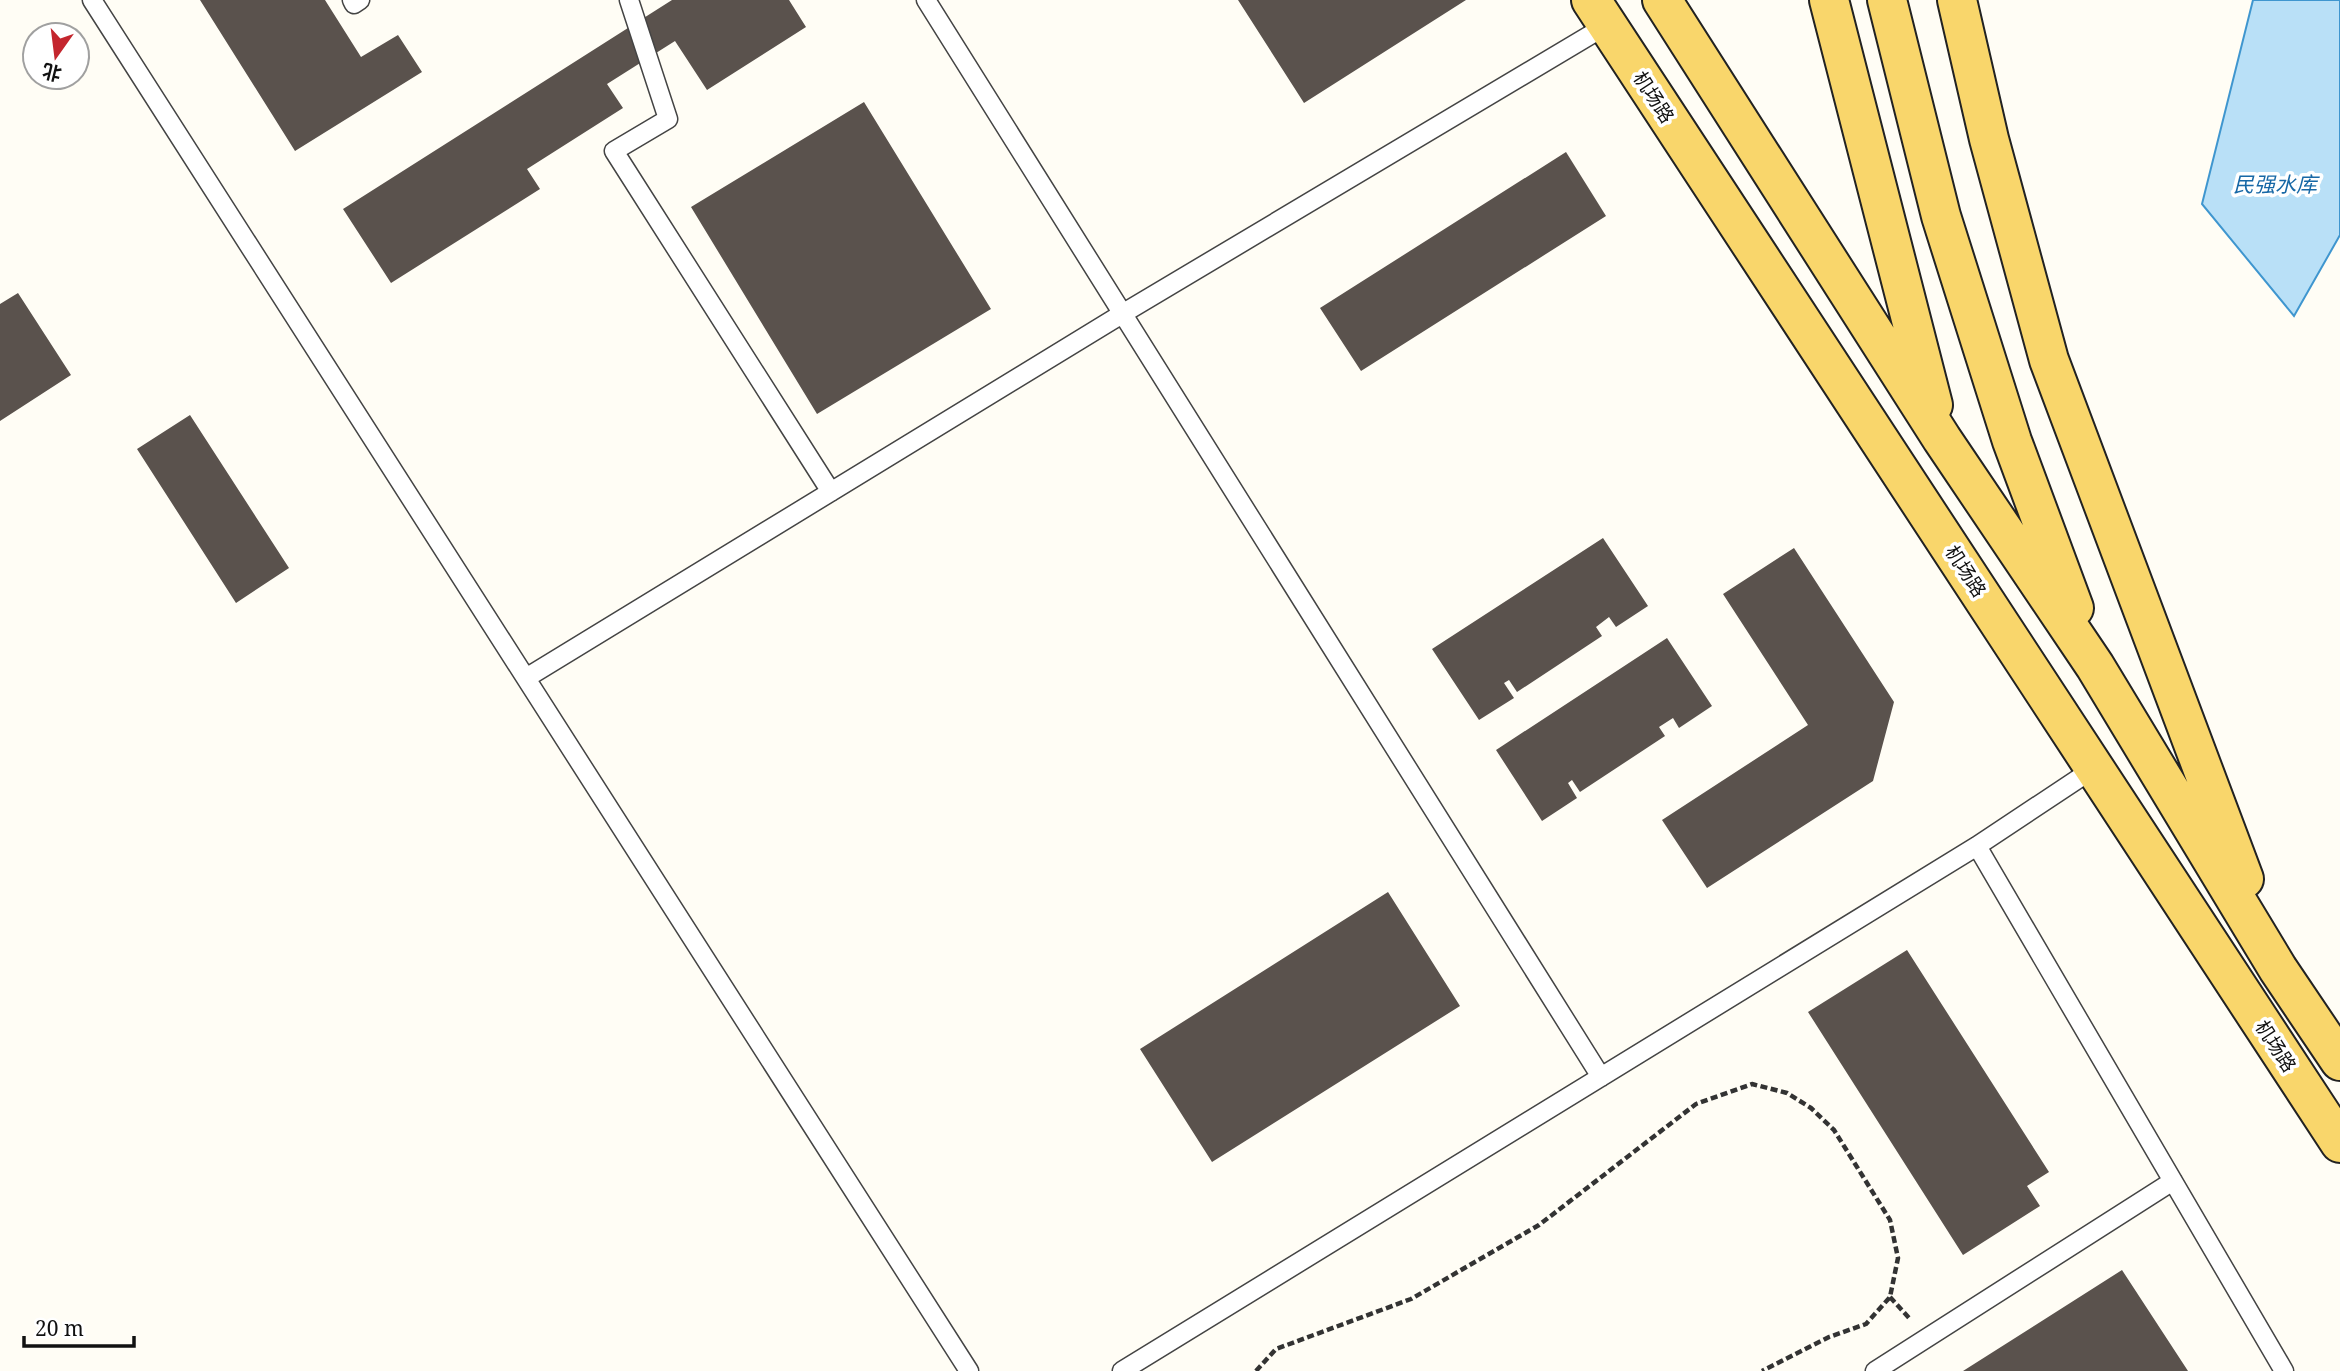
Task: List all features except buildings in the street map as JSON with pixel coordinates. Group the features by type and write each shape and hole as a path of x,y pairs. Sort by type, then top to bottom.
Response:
{"main road":[{"path":"1662,0 1942,439 2095,666 2278,969 2340,1061"},
{"path":"1829,0 1942,439 1992,610"},
{"path":"1887,0 1945,230 2011,441 2095,666"},
{"path":"1957,0 1989,138 2049,360 2278,969"},
{"name":"机场路","path":"1599,12 2340,1143"}],"lane":[{"path":"92,0 969,1371"},
{"path":"352,0 354,4 360,0"},
{"path":"629,0 668,119 614,151 831,492"},
{"path":"926,0 1601,1077"},
{"path":"526,678 1122,314 1599,12"},
{"path":"1122,1371 1977,846 2093,769"},
{"path":"1977,846 2284,1371"},
{"path":"1875,1371 2173,1181"}],"path":[{"path":"1256,1371 1276,1349 1422,1292 1539,1225 1696,1104 1752,1084 1787,1093 1811,1108 1834,1130 1890,1220 1898,1258 1890,1297 1866,1324 1829,1337 1762,1371"}],"water":[{"name":"民强水库","path":"2253,0 2340,0 2340,235 2294,316 2202,204"}]}
